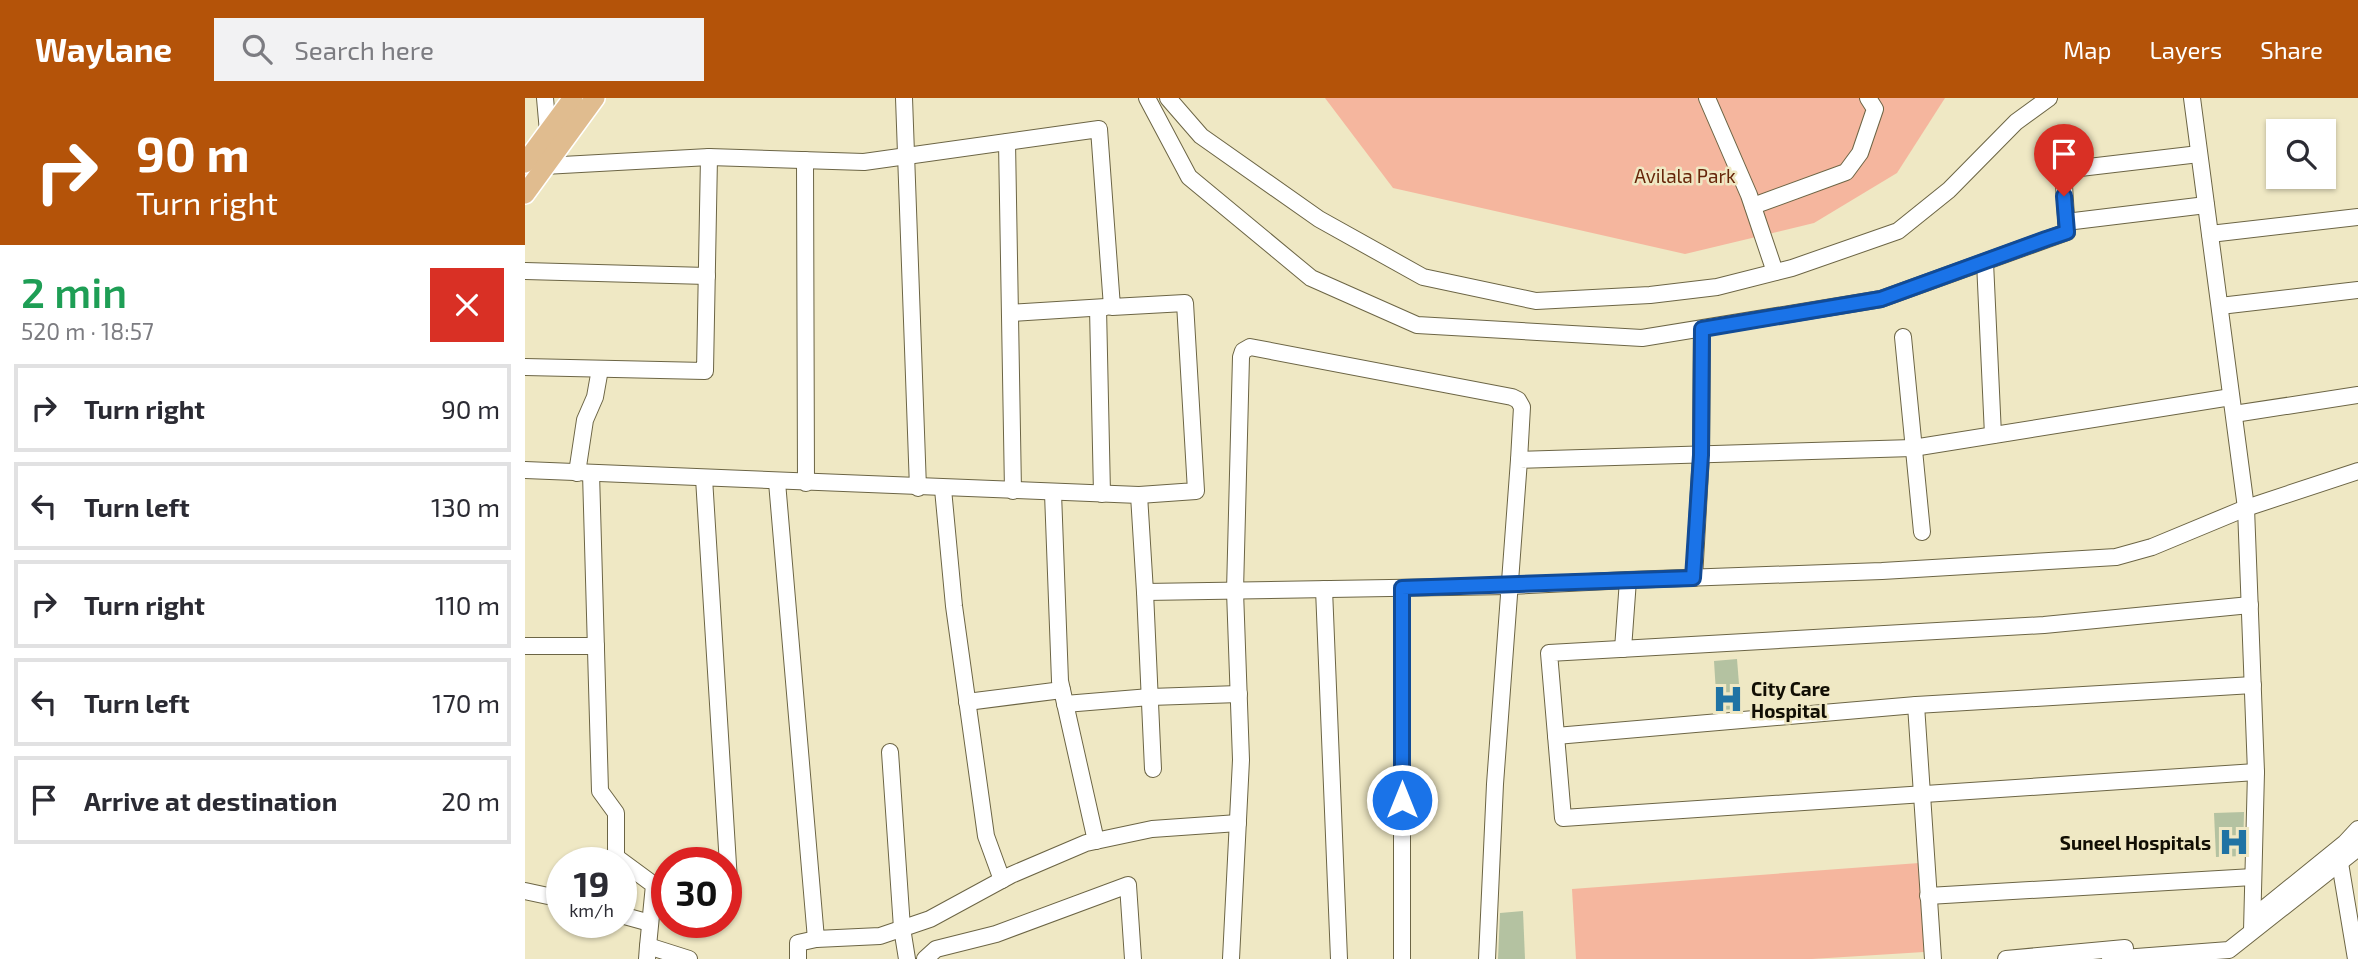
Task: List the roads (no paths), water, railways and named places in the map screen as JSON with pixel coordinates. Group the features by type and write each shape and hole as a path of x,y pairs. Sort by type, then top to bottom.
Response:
{"main road":[{"path":"525,194 548,132 573,98"},
{"path":"535,165 595,98"}],"street":[{"path":"545,98 548,132"},
{"path":"904,98 918,488"},
{"path":"1147,98 1189,177 1311,278 1417,325 1642,338 1881,299 2067,232 2063,170 2199,154"},
{"path":"1168,98 1201,136 1319,219 1423,277 1536,301 1650,295 1717,287 1775,272 1898,231 1949,190 2016,122 2049,98"},
{"path":"1707,98 1753,206 1775,272"},
{"path":"1753,206 1846,172 1860,153 1875,108 1868,98"},
{"path":"2192,98 2246,508 2256,772 2252,925"},
{"path":"535,165 709,157 864,162 1099,129 1105,307 1102,494"},
{"path":"1007,142 1013,491"},
{"path":"525,367 705,371 709,157"},
{"path":"805,160 806,483"},
{"path":"2066,222 2206,205"},
{"path":"2210,234 2358,217"},
{"path":"1985,262 1993,435"},
{"path":"525,271 707,276"},
{"path":"2220,306 2358,290"},
{"path":"525,470 1102,494 1139,495 1196,491 1185,303 1010,313"},
{"path":"1693,578 1701,455 1702,329"},
{"path":"1903,337 1922,533"},
{"path":"1231,959 1241,760 1235,591 1241,357 1243,351 1250,348 1512,397 1518,400 1522,407 1495,784 1486,959"},
{"path":"600,369 595,397 585,420 584,473 596,646 600,791 616,813 616,857 651,883"},
{"path":"2234,414 2358,396"},
{"path":"1519,460 1913,448 2231,397"},
{"path":"1145,592 1510,586 2116,557 2152,547 2246,508 2358,471"},
{"path":"704,478 727,847"},
{"path":"777,482 816,939"},
{"path":"943,489 954,606 986,836 1002,880"},
{"path":"1053,492 1064,697 1096,841"},
{"path":"1139,495 1153,769"},
{"path":"1623,649 1628,580"},
{"path":"1402,588 1402,959"},
{"path":"1324,589 1339,959"},
{"path":"2250,605 2044,625 1549,653 1563,818 2256,772"},
{"path":"525,646 596,646"},
{"path":"1556,736 1916,705 2253,685"},
{"path":"967,702 1064,697 1239,694"},
{"path":"1916,705 1933,959"},
{"path":"890,752 902,928 907,959"},
{"path":"798,959 798,943 816,939 880,936 930,919 1002,880 1086,843 1151,829 1238,823"},
{"path":"2110,959 2227,949 2358,829"},
{"path":"2252,925 2358,848"},
{"path":"2340,863 2355,959"},
{"path":"1928,896 2253,877"},
{"path":"925,959 936,949 996,934 1128,885 1133,959"},
{"path":"525,891 546,896"},
{"path":"637,919 650,923"},
{"path":"651,920 647,953 689,959"},
{"path":"2006,959 2227,949"}],"place":[{"name":"City Care Hospital","path":"1728,699"},
{"name":"Suneel Hospitals","path":"2234,842"}],"park label":[{"name":"Avilala Park","path":"1685,175"}]}
